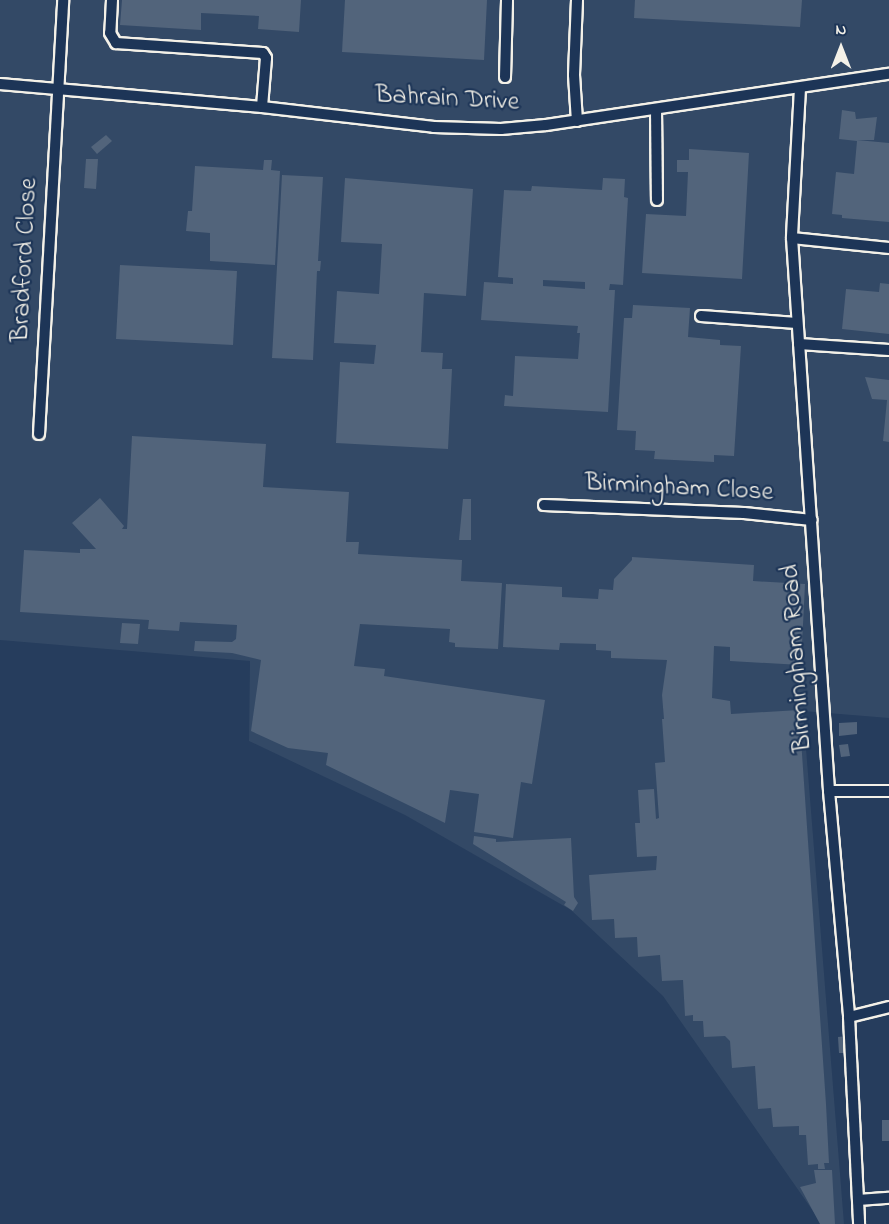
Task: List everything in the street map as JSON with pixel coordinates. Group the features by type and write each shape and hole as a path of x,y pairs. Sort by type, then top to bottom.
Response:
{"lane":[{"name":"Bradford Close","path":"39,434 63,0"},
{"path":"112,0 110,33 116,43 263,53 266,58 262,107"},
{"path":"505,77 507,0"},
{"path":"577,0 574,75 577,121"},
{"name":"Bahrain Drive","path":"0,84 262,107 470,129 501,129 577,121 889,74"},
{"name":"Birmingham Road","path":"800,88 792,238 829,791 849,1017 859,1224"},
{"path":"656,109 657,200"},
{"path":"792,238 889,248"},
{"path":"701,316 797,323"},
{"path":"799,344 889,350"},
{"name":"Birmingham Close","path":"544,505 744,513 812,520"},
{"path":"829,791 889,791"},
{"path":"849,1017 889,1006"},
{"path":"858,1200 889,1198"}],"shaded area":[{"path":"0,0 889,0 889,718 803,711 844,1224 822,1224 663,996 571,910 405,815 249,741 250,661 0,640"}],"building":[{"path":"122,0 301,0 299,32 258,29 259,16 201,13 201,30 120,25"},
{"path":"345,0 487,0 484,60 342,52"},
{"path":"635,0 802,0 800,27 634,18"},
{"path":"842,110 855,112 856,119 877,117 874,140 857,140 889,143 889,222 842,218 842,215 832,214 836,172 854,174 857,141 839,139"},
{"path":"106,135 112,141 97,154 91,147"},
{"path":"689,149 749,153 742,279 642,273 646,214 686,216 688,172 677,172 677,160 689,160"},
{"path":"86,159 98,159 96,189 84,188"},
{"path":"264,160 272,160 271,170 280,171 275,265 210,261 210,233 186,231 188,211 192,211 195,166 263,170"},
{"path":"282,175 323,177 318,261 321,261 320,271 317,271 313,360 272,358"},
{"path":"345,178 473,189 466,296 424,293 421,352 443,353 442,369 452,369 448,449 336,443 340,362 374,364 376,345 334,343 337,291 379,294 382,244 341,242"},
{"path":"603,178 625,179 624,197 628,198 623,285 610,284 609,290 615,290 608,412 504,406 505,395 513,396 515,356 578,359 580,333 577,333 578,326 481,320 484,282 513,284 513,278 498,277 504,190 531,191 532,186 602,190","holes":["543,280 585,282 585,289 543,286"]},
{"path":"120,265 237,271 233,345 116,339"},
{"path":"880,283 889,284 889,334 842,329 846,289 879,292"},
{"path":"633,305 690,308 688,337 720,340 720,345 741,346 734,456 714,455 714,462 654,459 655,451 635,450 636,431 617,430 624,318 632,318"},
{"path":"865,377 889,380 889,442 883,441 887,400 872,399"},
{"path":"132,436 266,444 263,487 349,492 346,542 359,542 358,554 462,560 461,581 502,583 498,649 455,647 455,643 449,642 450,629 360,624 354,666 385,669 384,676 545,700 532,784 521,782 513,838 474,832 479,794 450,790 445,823 326,765 328,753 288,748 251,731 261,660 232,653 194,651 195,641 232,642 236,639 237,625 180,622 179,631 148,629 149,620 20,612 24,550 80,553 80,549 96,549 72,523 100,498 124,526 122,529 127,529"},
{"path":"463,499 471,499 471,540 459,540"},
{"path":"632,557 754,565 753,581 805,584 801,665 730,661 730,647 714,646 712,698 730,701 731,714 799,710 826,1104 829,1163 824,1163 825,1169 818,1169 818,1164 808,1165 806,1135 799,1135 799,1126 773,1127 771,1108 758,1109 755,1066 732,1068 730,1041 725,1036 704,1037 703,1021 693,1021 693,1015 685,1016 683,980 662,981 660,955 638,957 637,937 615,938 614,919 592,920 589,875 656,870 657,856 637,857 635,823 640,823 638,790 654,789 656,819 659,818 655,763 665,762 662,695 667,660 611,658 611,651 596,650 596,644 560,643 559,650 503,647 506,584 562,587 562,597 598,599 599,589 613,590 614,579 632,560"},
{"path":"122,623 140,624 138,644 120,643"},
{"path":"857,722 857,734 839,736 839,723"},
{"path":"848,744 850,756 841,757 839,745"},
{"path":"474,836 496,839 496,842 571,838 574,897 578,903 573,911 564,905 566,902 473,844"},
{"path":"847,1036 848,1053 839,1053 838,1037"},
{"path":"882,1120 889,1120 889,1141 882,1141"},
{"path":"814,1170 832,1170 835,1224 820,1224 800,1187 816,1183"}]}
